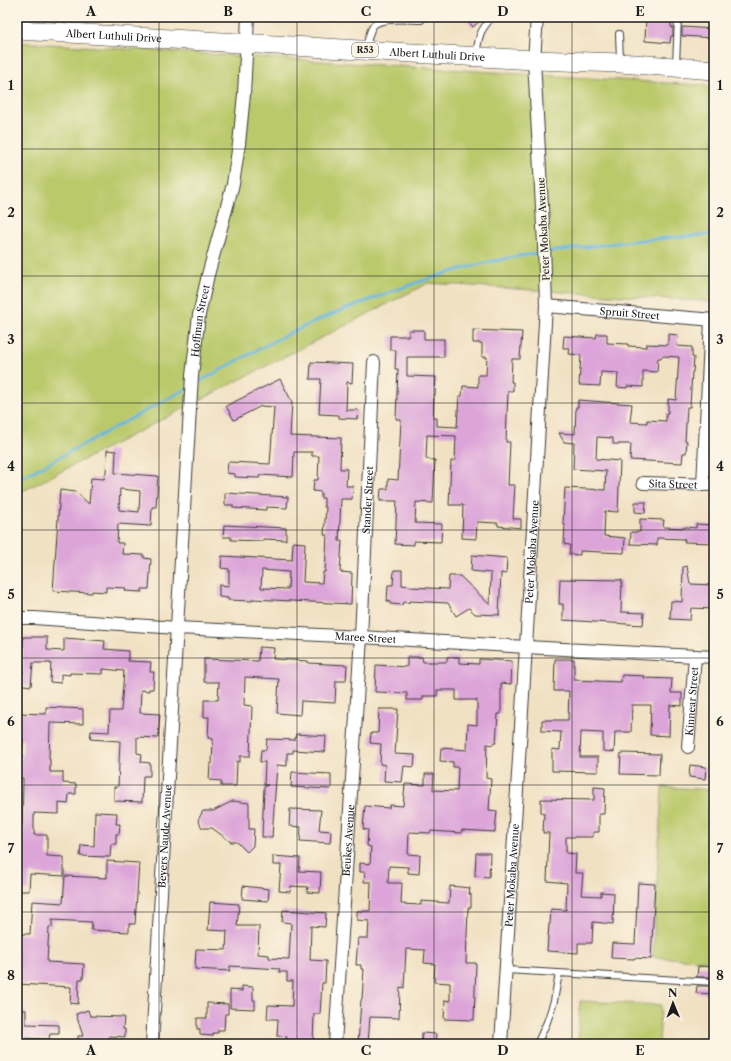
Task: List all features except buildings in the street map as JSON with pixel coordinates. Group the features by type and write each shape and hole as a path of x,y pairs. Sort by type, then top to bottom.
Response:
{"main road":[{"name":"Albert Luthuli Drive","path":"17,30 476,57 620,63 714,70"}],"street":[{"name":"Hoffman Street","path":"177,628 189,416 199,315 208,275 233,184 240,144 248,17"},
{"name":"Peter Mokaba Avenue","path":"501,1044 546,306 534,60 537,17"},
{"name":"Spruit Street","path":"546,306 713,320"},
{"name":"Sita Street","path":"643,483 709,485 713,320"},
{"name":"Stander Street","path":"361,637 374,362"},
{"name":"Maree Street","path":"17,618 42,618 177,628 714,657"},
{"name":"Beyers Naude Avenue","path":"152,1044 177,628"},
{"name":"Beukes Avenue","path":"335,1044 361,637"},
{"name":"Kinnear Street","path":"688,747 695,656"}],"lane":[{"path":"476,57 478,38 482,28 492,17"},
{"path":"676,67 678,17"},
{"path":"365,50 371,30 375,24 384,19 421,20"},
{"path":"620,34 620,63"},
{"path":"506,970 714,982"},
{"path":"537,1044 547,1022 554,1001 559,973"}],"green space":[{"path":"17,42 714,86 714,302 428,283 17,494"},
{"path":"662,787 714,790 714,961 653,957"},
{"path":"580,1001 661,1005 659,1044 578,1044"}],"waterway":[{"path":"548,252 631,241 714,234"},
{"path":"195,384 286,335 322,318 413,284 455,271 497,260 540,253"},
{"path":"17,480 188,388"}]}
